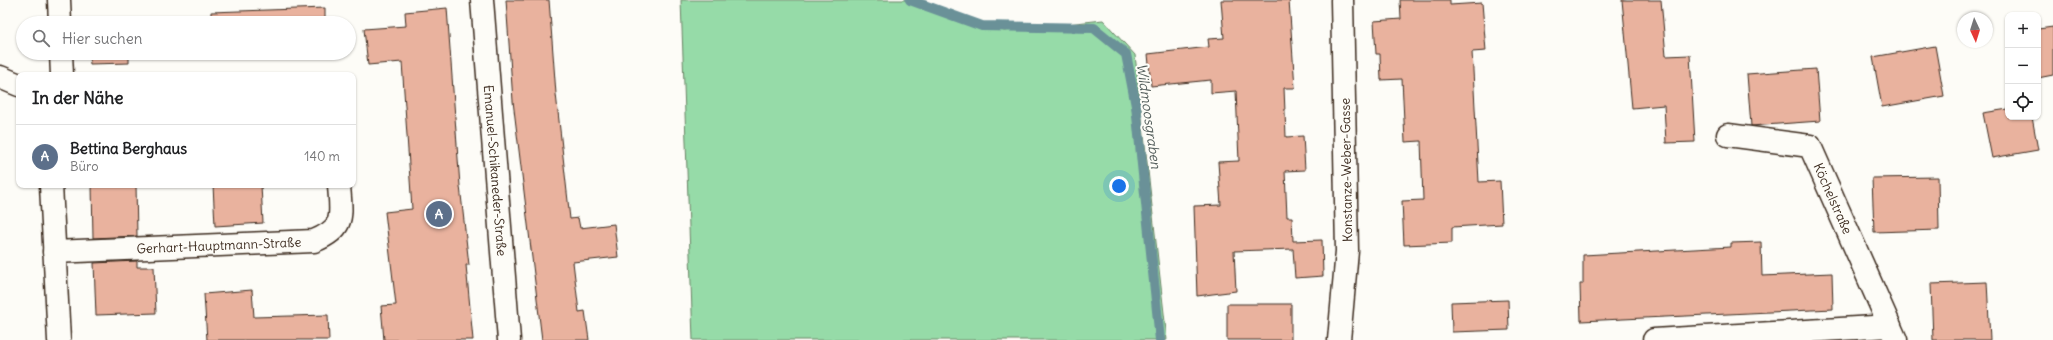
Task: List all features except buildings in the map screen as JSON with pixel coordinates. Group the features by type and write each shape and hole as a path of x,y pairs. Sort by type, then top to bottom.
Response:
{"street":[{"path":"59,0 60,16"},
{"name":"Emanuel-Schikaneder-Straße","path":"482,0 508,340"},
{"name":"Konstanze-Weber-Gasse","path":"1339,340 1347,251 1342,0"},
{"path":"61,60 62,72"},
{"path":"0,77 16,84"},
{"name":"Köchelstraße","path":"1654,340 1893,333 1810,146 1728,135"},
{"path":"51,188 59,340"},
{"name":"Gerhart-Hauptmann-Straße","path":"54,252 314,241 330,234 338,224 340,211 339,188"}],"green space":[{"path":"681,0 920,0 1004,31 1103,20 1135,55 1167,340 693,340"}],"waterway":[{"name":"Wildmoosgraben","path":"910,0 982,26 1094,28 1126,54 1136,106 1160,340"}],"place":[{"name":"Bettina Berghaus","path":"439,214"}]}
